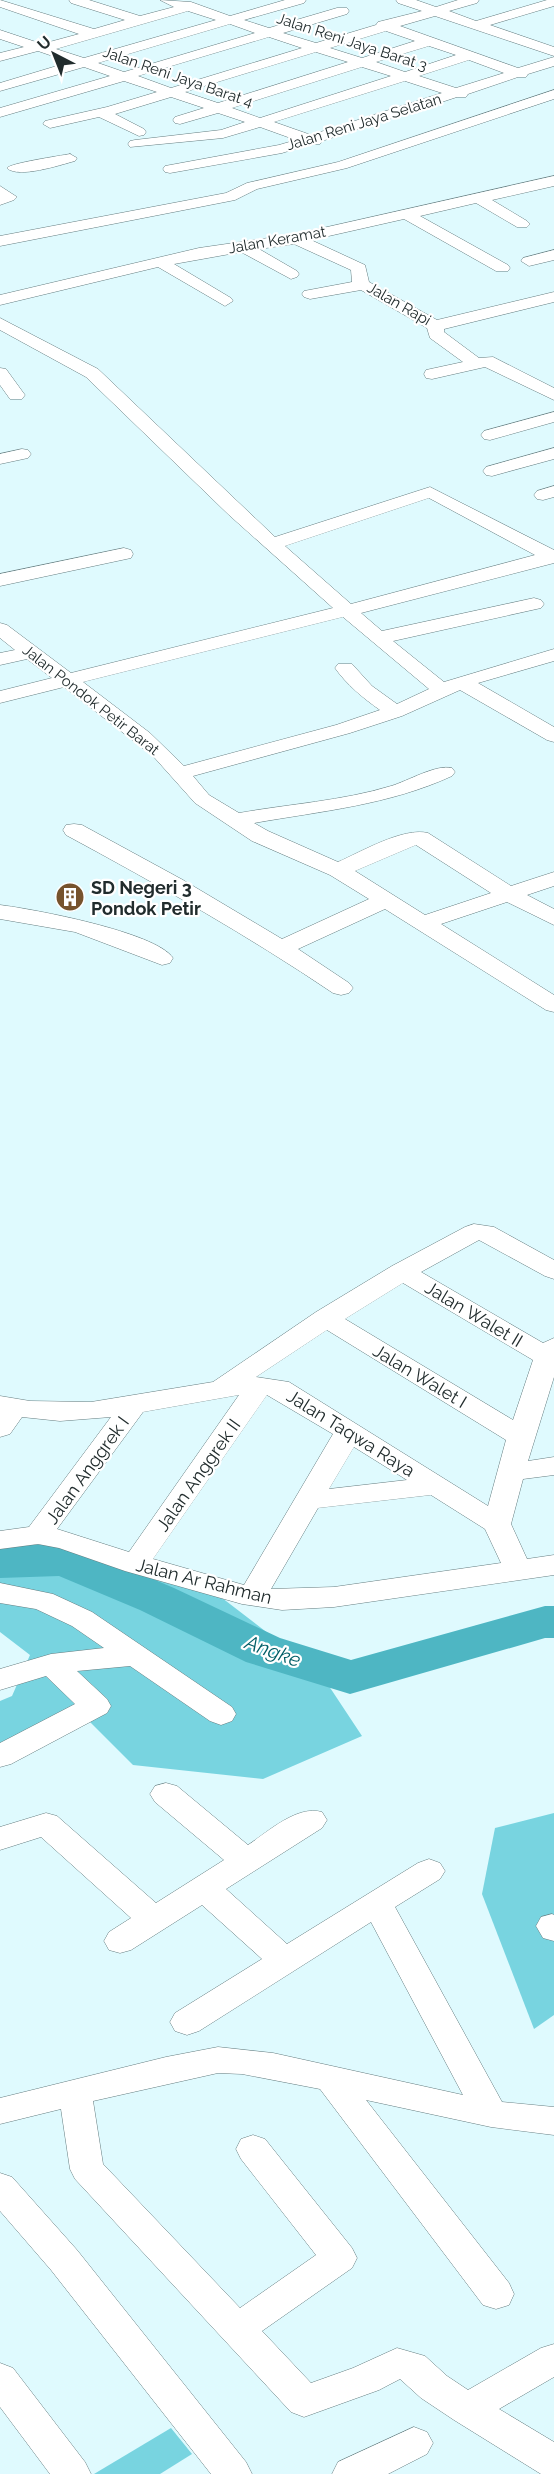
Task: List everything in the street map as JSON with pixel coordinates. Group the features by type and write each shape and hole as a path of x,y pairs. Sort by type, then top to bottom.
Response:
{"street":[{"path":"0,3 6,0"},
{"path":"76,0 136,21"},
{"name":"Jalan Reni Jaya Barat 3","path":"167,0 509,109"},
{"path":"0,57 94,34 211,0"},
{"path":"0,87 299,0"},
{"path":"306,0 554,85"},
{"path":"403,0 554,52"},
{"path":"50,124 172,92 472,0"},
{"path":"476,26 554,2"},
{"path":"0,3 94,34"},
{"path":"0,113 342,11"},
{"name":"Jalan Reni Jaya Barat 4","path":"0,34 312,140 361,159"},
{"path":"524,41 544,35"},
{"path":"180,120 430,41"},
{"path":"105,111 104,114 137,138 213,136 468,56"},
{"name":"Jalan Reni Jaya Selatan","path":"170,170 312,140 554,61"},
{"path":"0,241 230,197 252,186 361,159 554,94"},
{"path":"5,167 38,166 70,158"},
{"name":"Jalan Keramat","path":"0,300 160,262 296,238 554,182"},
{"path":"0,191 9,197 0,200"},
{"path":"478,198 522,224"},
{"path":"406,214 502,268"},
{"name":"Jalan Rapi","path":"296,238 359,268 359,280 363,285 435,326 554,297"},
{"path":"243,246 291,274"},
{"path":"529,261 554,255"},
{"path":"160,262 225,301"},
{"path":"310,294 363,285"},
{"path":"0,323 92,373 167,447 378,638 451,686 554,736"},
{"path":"435,326 436,334 475,363"},
{"path":"432,374 475,363 493,363 554,395"},
{"path":"2,376 16,395"},
{"path":"490,435 554,417"},
{"path":"492,471 554,453"},
{"path":"0,459 22,454"},
{"path":"273,544 430,492 552,556"},
{"path":"0,580 124,554"},
{"path":"0,697 432,589 552,556"},
{"path":"378,638 534,604"},
{"name":"Jalan Pondok Petir Barat","path":"0,629 142,737 180,773 202,799 260,836 338,870 554,1005"},
{"path":"0,659 30,652"},
{"path":"180,773 343,729 395,712 451,686 554,655"},
{"path":"345,668 365,690 395,712"},
{"path":"236,820 396,792 423,784 445,772"},
{"path":"74,830 175,885 281,948 341,988"},
{"path":"338,870 414,838 420,838 510,895 554,918"},
{"path":"423,923 554,879"},
{"path":"281,948 386,900"},
{"path":"0,912 72,924 111,935 162,958"},
{"path":"220,1389 325,1318 401,1271 474,1232 485,1232 554,1271"},
{"name":"Jalan Walet II","path":"401,1271 550,1352"},
{"name":"Jalan Walet I","path":"325,1318 518,1435"},
{"path":"518,1570 497,1524 513,1472 518,1435 545,1389 550,1352"},
{"name":"Jalan Taqwa Raya","path":"5,1414 78,1411 260,1385 279,1388 497,1524"},
{"name":"Jalan Anggrek II","path":"135,1564 260,1385"},
{"name":"Jalan Anggrek I","path":"38,1535 135,1404"},
{"path":"252,1597 349,1431"},
{"path":"513,1472 554,1466"},
{"path":"310,1500 435,1486"},
{"name":"Jalan Ar Rahman","path":"0,1540 38,1535 63,1539 135,1564 252,1597 282,1600 325,1598 554,1565"},
{"path":"0,1593 43,1601 81,1619 221,1714"},
{"path":"0,1680 51,1664 136,1655"},
{"path":"0,1756 96,1706 51,1664"},
{"path":"166,1794 247,1861"},
{"path":"120,1941 311,1820"},
{"path":"0,1839 45,1824 154,1920"},
{"path":"187,2022 429,1871"},
{"path":"204,1888 285,1961"},
{"path":"377,1904 491,2114"},
{"path":"0,2111 218,2060 263,2064 491,2114 554,2121"},
{"path":"331,2079 496,2294"},
{"path":"75,2093 87,2169 304,2401 366,2379 397,2363 412,2367 434,2387 554,2462"},
{"path":"237,2329 339,2258 254,2149"},
{"path":"0,2187 79,2278 233,2474"},
{"path":"467,2409 554,2359"},
{"path":"0,2379 72,2474"},
{"path":"351,2474 414,2443"}],"shaded area":[{"path":"0,1539 59,1546 213,1591 321,1674 362,1736 263,1779 133,1765 86,1718 0,1755 0,1701 12,1696 30,1655 0,1632"},
{"path":"554,1813 554,2015 534,2029 482,1894 495,1828"},
{"path":"171,2428 192,2454 160,2474 94,2474"}],"waterway":[{"name":"Angke","path":"0,1562 65,1560 157,1599 263,1650 350,1677 545,1622 554,1622"}],"place":[{"name":"SD Negeri 3 Pondok Petir","path":"70,897"}]}
